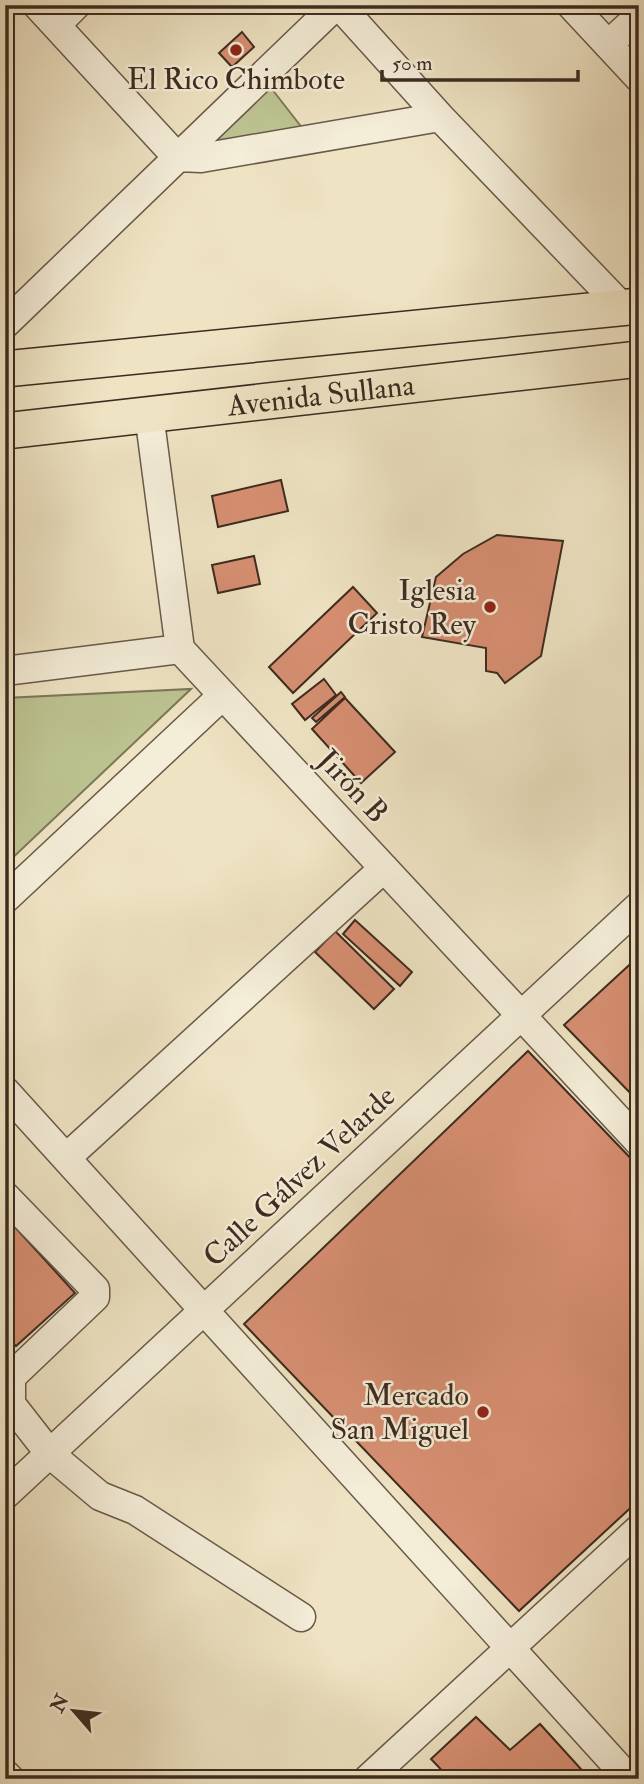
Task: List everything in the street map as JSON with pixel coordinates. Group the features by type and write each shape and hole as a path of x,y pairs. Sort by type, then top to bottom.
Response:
{"main road":[{"name":"Avenida Sullana","path":"5,369 633,301"},
{"name":"Avenida Sullana","path":"5,431 639,359"}],"street":[{"path":"5,324 337,5 440,117 633,301"},
{"path":"571,5 639,78"},
{"path":"57,12 177,157 201,158 440,117"},
{"path":"608,45 639,16"},
{"path":"5,671 180,649 149,414"},
{"name":"Jirón B","path":"180,649 639,1142"},
{"path":"5,899 223,695"},
{"path":"66,1158 384,868"},
{"name":"Calle Gálvez Velarde","path":"5,1495 639,906"},
{"path":"5,1091 629,1779"},
{"path":"5,1196 96,1289 95,1297 8,1374 11,1404 50,1454 100,1496 135,1510 301,1617"},
{"path":"368,1779 639,1529"},
{"path":"5,1774 10,1779"}],"green space":[{"path":"261,75 303,129 177,157"},
{"path":"191,689 5,865 5,698"}],"building":[{"name":"El Rico Chimbote","path":"242,32 254,47 232,67 219,53"},
{"path":"281,480 288,511 218,527 212,496"},
{"name":"Iglesia Cristo Rey","path":"497,535 563,541 541,656 505,683 497,673 486,671 486,648 422,637 436,577 463,554"},
{"path":"254,556 260,584 218,593 212,565"},
{"path":"353,587 377,613 293,693 269,667"},
{"path":"324,679 336,695 305,720 292,704"},
{"path":"341,692 345,697 316,722 312,718"},
{"path":"345,698 395,752 361,783 312,729"},
{"path":"355,920 412,972 400,986 343,934"},
{"path":"335,931 394,989 374,1009 315,952"},
{"path":"639,956 639,1102 564,1025"},
{"name":"Mercado San Miguel","path":"528,1051 639,1167 639,1500 519,1611 244,1324"},
{"path":"5,1216 75,1293 16,1346 5,1335"},
{"path":"476,1717 510,1750 540,1724 590,1779 450,1779 431,1759"}],"place":[{"name":"El Rico Chimbote","path":"236,50"},
{"name":"Iglesia Cristo Rey","path":"490,607"},
{"name":"Mercado San Miguel","path":"483,1412"}]}
